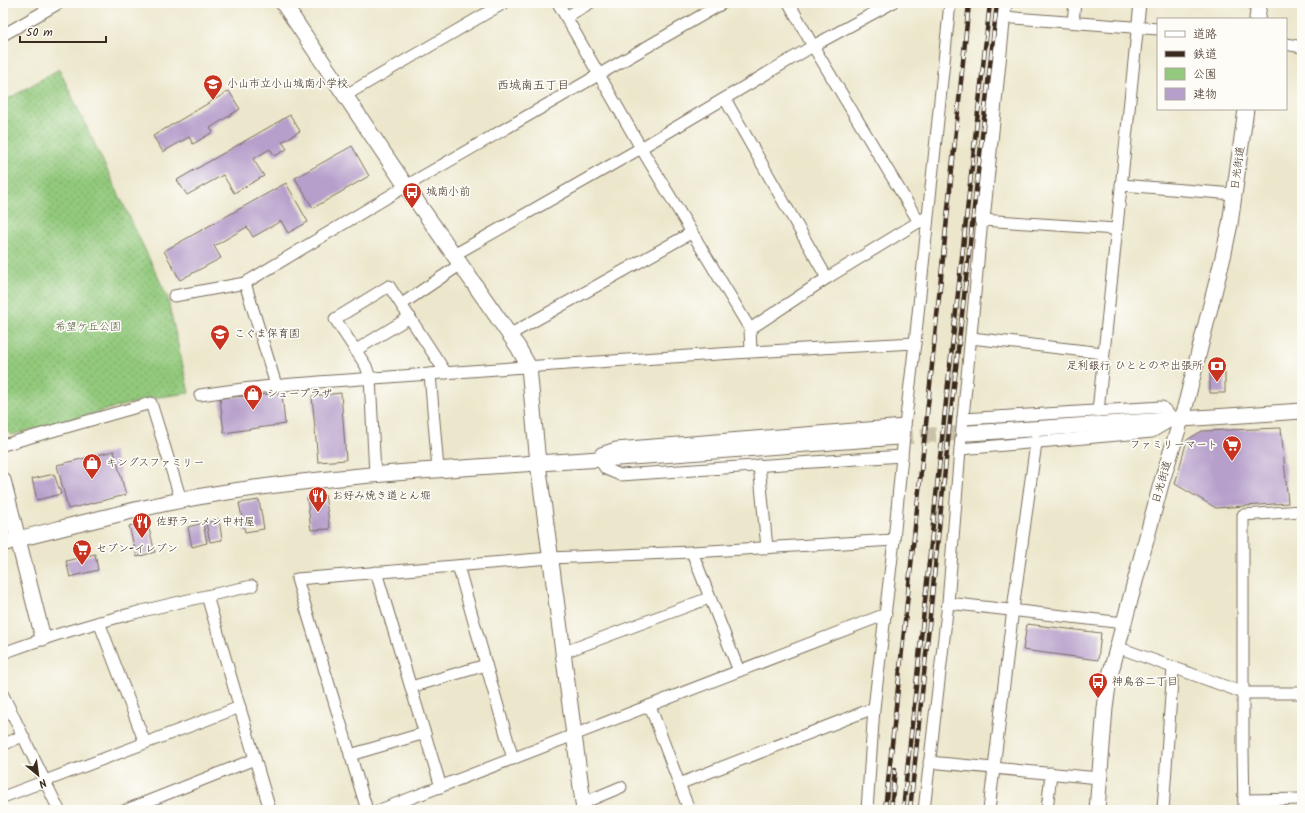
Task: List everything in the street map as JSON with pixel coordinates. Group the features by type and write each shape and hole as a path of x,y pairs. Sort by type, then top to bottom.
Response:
{"street":[{"path":"3,35 59,3"},
{"path":"346,95 504,3"},
{"path":"558,3 691,233 750,329 751,351"},
{"path":"566,17 590,3"},
{"path":"174,296 245,283 406,186 723,3"},
{"path":"789,3 813,46 924,219"},
{"path":"402,304 458,260 641,148 813,46 892,3"},
{"path":"867,810 874,708 886,614 902,456 901,431 915,343 924,219 950,3"},
{"path":"1073,22 1074,3"},
{"path":"1098,411 1140,3"},
{"path":"1257,18 1259,3"},
{"path":"288,4 406,186 509,335 529,367 538,463 562,653 584,807 621,787"},
{"path":"924,810 948,603 960,449 966,426 971,338 1003,10 1073,22 1138,26 1157,29"},
{"path":"1287,44 1302,47"},
{"path":"725,99 827,278"},
{"name":"日光街道","path":"1097,810 1105,708 1109,679 1178,418 1223,257 1246,110"},
{"path":"1121,184 1234,194"},
{"path":"750,329 827,278 924,219"},
{"path":"982,220 1116,229"},
{"path":"509,335 691,233"},
{"path":"245,283 276,385"},
{"path":"375,474 370,378 366,366 335,319 389,286 446,373"},
{"path":"356,350 410,317"},
{"path":"971,338 1103,353"},
{"path":"200,395 276,385 370,378 751,351 915,343"},
{"path":"430,374 438,469"},
{"path":"3,445 151,403 181,500"},
{"path":"966,426 1098,411 1162,408 1178,418"},
{"path":"966,426 1178,418 1302,411"},
{"path":"960,449 1152,432 1178,418"},
{"path":"3,544 181,500 225,492 314,480 438,469 599,459 901,431"},
{"path":"989,810 1012,609 1036,443"},
{"path":"599,459 606,470 620,475 902,456"},
{"path":"759,465 767,548"},
{"path":"3,480 43,638"},
{"path":"1302,511 1243,515 1244,805 1302,799"},
{"path":"367,810 298,579 550,558 692,552 894,540"},
{"path":"692,552 739,671"},
{"path":"458,566 513,759"},
{"path":"376,572 441,787"},
{"path":"3,653 43,638 99,622 252,586"},
{"path":"207,596 270,810"},
{"path":"562,653 709,598"},
{"path":"948,603 1012,609 1124,623"},
{"path":"380,810 886,614"},
{"path":"99,622 145,744"},
{"path":"1117,647 1244,693 1302,693"},
{"path":"411,687 486,665"},
{"path":"1163,810 1174,667"},
{"path":"3,695 59,810"},
{"path":"650,706 689,810"},
{"path":"3,797 240,707"},
{"path":"679,784 874,708"},
{"path":"350,755 425,733"},
{"path":"3,745 22,736"},
{"path":"126,810 255,759"},
{"path":"929,762 1099,778"},
{"path":"1047,810 1052,773"}],"green space":[{"name":"希望ケ丘公園","path":"59,69 167,296 189,393 151,398 12,435 5,430 3,423 3,102"}],"building":[{"path":"229,91 240,109 210,128 213,132 193,144 189,137 163,152 153,136"},
{"path":"290,115 300,131 282,142 287,149 275,156 270,149 253,159 264,176 234,193 223,175 187,195 177,180"},
{"path":"352,146 369,176 313,208 295,178"},
{"path":"286,183 308,222 288,233 281,221 253,237 247,227 214,246 221,258 180,280 164,251"},
{"name":"足利銀行 ひととのや出張所","path":"1225,372 1225,393 1210,393 1210,373"},
{"name":"シュープラザ","path":"282,393 285,424 224,433 220,398"},
{"path":"341,393 346,460 318,462 312,396"},
{"name":"ファミリーマート","path":"1281,428 1288,503 1216,508 1175,484 1187,440 1202,431"},
{"name":"キングスファミリー","path":"114,451 126,495 68,509 57,465"},
{"path":"54,474 61,494 37,500 32,479"},
{"name":"お好み焼き道とん堀","path":"325,495 330,529 311,530 307,498"},
{"path":"259,500 264,529 245,532 239,503"},
{"path":"219,519 222,540 210,542 206,523"},
{"name":"佐野ラーメン中村屋","path":"147,521 155,552 137,557 129,526"},
{"path":"203,523 207,543 192,547 188,527"},
{"name":"セブン-イレブン","path":"95,554 98,570 70,577 66,561"},
{"path":"1027,624 1101,633 1098,660 1023,650"}],"tunnel":[{"path":"898,437 969,433"}],"railway":[{"path":"885,810 969,3"},
{"path":"903,810 990,3"},
{"path":"910,810 950,421 997,3"},
{"path":"891,810 895,769"}],"place":[{"name":"小山市立小山城南小学校","path":"213,101"},
{"name":"城南小前","path":"412,209"},
{"name":"こぐま保育園","path":"220,351"},
{"name":"足利銀行 ひととのや出張所","path":"1217,383"},
{"name":"シュープラザ","path":"253,411"},
{"name":"ファミリーマート","path":"1232,462"},
{"name":"キングスファミリー","path":"92,480"},
{"name":"お好み焼き道とん堀","path":"318,513"},
{"name":"佐野ラーメン中村屋","path":"142,539"},
{"name":"セブン-イレブン","path":"82,566"},
{"name":"神鳥谷二丁目","path":"1098,699"}],"district":[{"name":"西城南五丁目","path":"533,85"}]}
